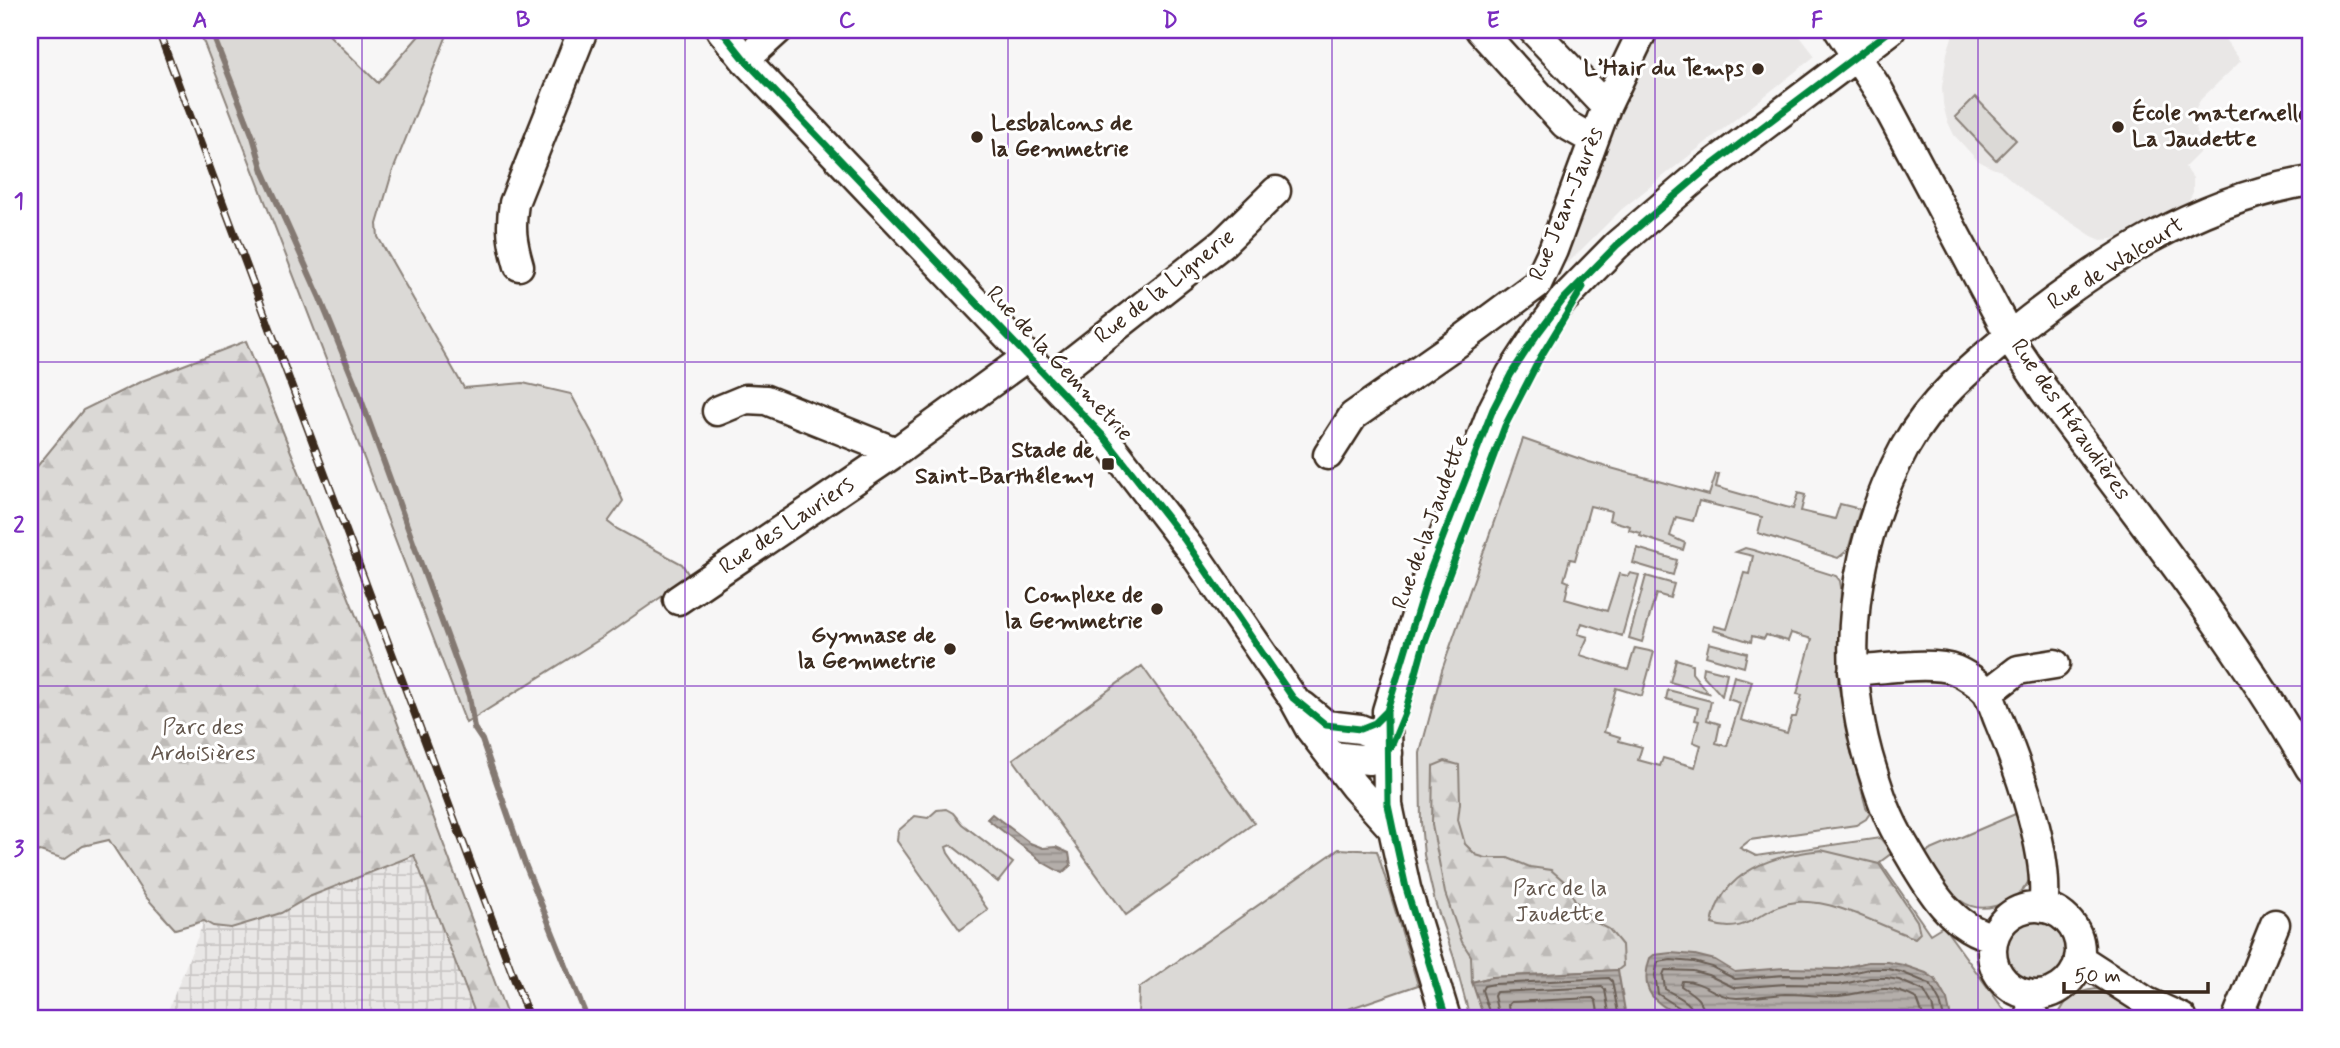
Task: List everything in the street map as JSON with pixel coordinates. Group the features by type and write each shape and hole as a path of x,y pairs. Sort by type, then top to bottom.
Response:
{"street":[{"path":"519,266 510,225 513,203 583,30"},
{"name":"Rue de la Gemmetrie","path":"721,30 745,60 1104,437 1184,539 1293,698 1310,729 1354,786 1393,829"},
{"path":"745,60 778,30"},
{"path":"1480,30 1565,124 1593,140"},
{"path":"1533,30 1606,107"},
{"name":"Rue Jean-Jaurès","path":"1328,455 1353,416 1538,284 1606,107 1643,30"},
{"name":"Rue des Héraudières","path":"1839,30 1879,91 2010,336 2044,390 2220,629 2280,715 2310,768"},
{"name":"Rue de la Jaudette","path":"1388,753 1387,711 1429,573 1493,409 1511,374 1536,336 1563,300 1646,218 1891,30"},
{"name":"Rue de Walcourt","path":"1994,937 1973,930 1945,908 1920,872 1893,827 1864,743 1853,671 1854,607 1861,557 1886,487 1906,446 1927,415 1955,384 2010,336 2087,276 2168,228 2235,199 2310,181"},
{"name":"Rue de la Lignerie","path":"1050,379 1223,243 1276,191"},
{"name":"Rue de la Jaudette","path":"1388,753 1405,713 1424,644 1442,593 1505,426 1540,358 1572,309 1593,269"},
{"name":"Rue des Lauriers","path":"678,600 896,452 1028,356"},
{"path":"717,411 746,399 766,400 896,452"},
{"path":"1987,693 2018,670 2055,664"},
{"path":"1853,671 1931,666 1953,669 1987,693 2016,761 2032,820 2044,883 2043,908"},
{"name":"Rue de la Gemmetrie","path":"1293,698 1326,725 1360,729"},
{"path":"1360,729 1375,723 1387,711"},
{"path":"1360,729 1376,735 1388,753 1388,805 1393,829 1406,888 1446,1018"},
{"path":"1333,756 1369,760 1388,753"},
{"path":"2043,908 2056,912 2071,926 2079,945 2079,958 2071,977 2032,1006 2000,976 1993,958 1994,937 2005,920 2016,912 2043,908"},
{"path":"2237,1018 2275,924"},
{"path":"2079,958 2147,1002 2182,1018"}],"shaded area":[{"path":"1657,30 1795,30 1815,56 1622,209 1565,263 1563,260 1622,104"},
{"path":"1958,30 2218,30 2241,61 2201,99 2194,111 2196,132 2205,147 2185,167 2193,178 2190,198 2186,203 2122,238 2101,240 2029,195 2001,171 1977,160 1954,135 1943,104 1942,87 1947,53 1953,34"},
{"path":"414,855 477,1018 165,1018 204,921 231,928 281,913 309,897"}],"green space":[{"path":"199,30 278,30 281,33 284,30 324,30 378,83 424,30 449,30 392,173 377,224 378,237 464,388 523,383 571,394 598,444 623,501 608,522 682,564 690,577 602,638 466,723"},
{"path":"1975,97 2016,140 1996,160 1955,117"},
{"name":"Parc des Ardoisières","path":"246,341 380,678 508,1018 477,1018 414,855 309,897 281,913 231,928 213,926 204,921 175,929 145,896 109,840 83,846 64,859 40,851 30,854 30,475 83,410 142,381"},
{"name":"Parc de la Jaudette","path":"1523,439 1589,462 1709,495 1716,474 1719,474 1716,487 1793,509 1798,493 1805,495 1801,511 1835,519 1840,504 1860,509 1848,550 1838,558 1758,533 1762,517 1699,501 1693,521 1676,517 1670,536 1685,543 1683,550 1640,536 1641,533 1629,530 1630,526 1609,520 1611,511 1590,506 1575,560 1570,559 1564,580 1569,582 1565,599 1607,611 1619,574 1639,575 1622,636 1582,623 1578,634 1588,637 1580,655 1628,670 1635,648 1654,652 1642,696 1616,688 1604,732 1620,737 1619,741 1642,747 1638,760 1660,766 1663,758 1695,767 1701,745 1693,742 1699,721 1695,720 1698,708 1666,699 1668,690 1711,701 1707,720 1720,724 1716,743 1727,746 1740,703 1728,699 1734,676 1752,681 1741,720 1787,733 1792,717 1796,717 1802,695 1797,694 1812,639 1791,633 1788,641 1766,635 1764,639 1752,636 1751,642 1713,630 1714,626 1727,629 1744,573 1749,574 1753,556 1736,552 1745,548 1836,576 1841,587 1838,683 1850,747 1870,813 1856,825 1750,840 1740,848 1756,856 1880,838 1892,853 1880,862 1930,934 1943,926 2010,1018 1470,1018 1435,902 1424,855 1420,753 1442,670"},
{"path":"1637,548 1677,560 1673,575 1633,563"},
{"path":"1646,576 1674,584 1670,598 1656,594 1642,642 1629,638"},
{"path":"1709,643 1747,653 1744,667 1706,656"},
{"path":"1676,659 1692,664 1692,673 1708,693 1670,682"},
{"path":"1142,666 1254,823 1126,915 1013,759"},
{"path":"1703,667 1727,673 1722,696 1702,674"},
{"name":"Parc de la Jaudette","path":"1445,761 1459,765 1458,820 1465,844 1476,855 1508,858 1530,867 1551,870 1566,883 1576,902 1585,908 1591,920 1609,929 1622,945 1623,966 1618,970 1492,977 1472,982 1471,956 1462,942 1445,893 1432,825 1433,766"},
{"path":"946,809 1013,863 998,882 951,845 946,847 988,910 960,930 897,841 898,831 915,816 928,818 937,810"},
{"path":"2020,812 2030,872 2029,881 2024,888 2008,901 1992,907 1979,908 1957,898 1924,853"},
{"path":"1339,849 1377,851 1418,985 1322,1018 1138,1018 1139,988"},
{"path":"1821,850 1879,864 1917,921 1920,933 1915,938 1857,914 1812,902 1785,904 1736,926 1712,924 1717,906 1726,890 1738,878 1769,861"},
{"path":"2029,916 2043,916 2056,922 2065,931 2071,951 2069,964 2061,976 2043,986 2029,986 2016,980 2007,971 2001,958 2001,944 2007,931 2016,922"},
{"path":"2097,989 2146,1018 2057,1018 2072,996"}],"water":[{"path":"992,814 1030,843 1043,848 1056,847 1069,853 1071,865 1062,873 1044,863 987,819"},
{"path":"1671,953 1715,960 1735,972 1784,968 1838,969 1868,962 1903,965 1935,979 1947,1000 1951,1018 1684,1018 1652,996 1646,980 1650,958"},
{"path":"1618,970 1626,1017 1623,1018 1484,1018 1472,982 1492,977"}],"waterway":[{"path":"211,30 253,137 263,171 358,391 469,696 474,728 482,740 525,864 587,1018"}],"railway":[{"path":"158,30 529,1018"}],"cycle path":[{"path":"721,30 745,60 1104,437 1184,539 1293,698 1326,725 1360,729 1375,723 1387,711"},
{"path":"1446,1018 1406,888 1388,805 1387,711 1429,573 1493,409 1511,374 1563,300 1617,245 1704,171 1891,30"},
{"path":"1391,747 1405,713 1424,644 1442,593 1505,426 1540,358 1583,287"}],"place":[{"name":"L’Hair du Temps","path":"1758,69"},
{"name":"École maternelle La Jaudette","path":"2118,127"},
{"name":"Lesbalcons de la Gemmetrie","path":"977,137"},
{"name":"Stade de Saint-Barthélemy","path":"1108,464"},
{"name":"Complexe de la Gemmetrie","path":"1157,609"},
{"name":"Gymnase de la Gemmetrie","path":"950,649"}]}
